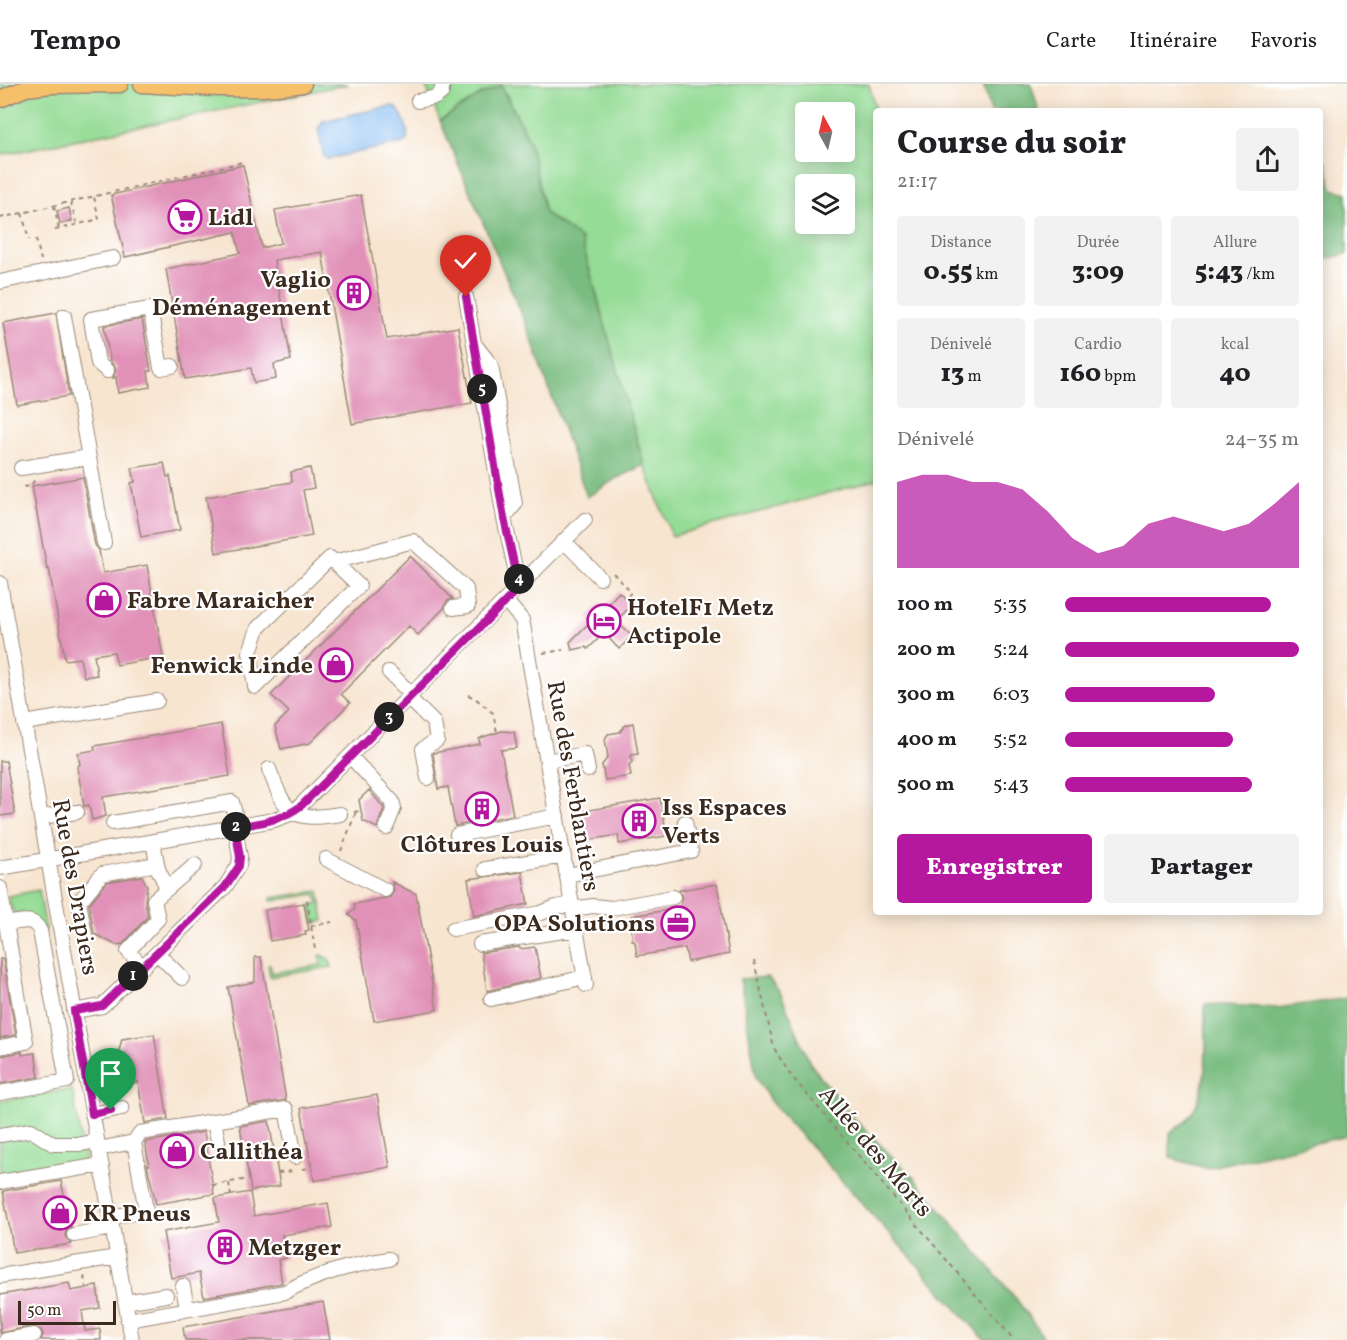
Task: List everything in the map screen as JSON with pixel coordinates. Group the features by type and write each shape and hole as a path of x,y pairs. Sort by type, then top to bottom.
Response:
{"main road":[{"path":"0,99 26,88 51,85 120,84"},
{"path":"142,84 232,89 276,88 303,84"}],"street":[{"path":"418,100 436,97 442,92 442,84"},
{"path":"0,282 113,258"},
{"path":"466,297 474,344 491,365 515,504 504,518 517,577 523,584"},
{"path":"107,371 98,363 91,319 150,309 160,368 172,366"},
{"path":"64,316 104,543"},
{"path":"21,468 89,457"},
{"path":"0,868 274,820 293,813 585,520"},
{"path":"334,562 413,541 466,589 468,606 453,609"},
{"path":"565,542 604,573"},
{"path":"330,558 334,562 359,586 255,687 250,652 258,628 330,558"},
{"name":"Rue des Drapiers","path":"0,583 4,629 15,669 132,1340"},
{"name":"Rue des Ferblantiers","path":"491,999 586,981 522,620 506,601"},
{"path":"0,672 15,669"},
{"path":"389,672 434,723 437,740 423,749 428,778"},
{"path":"24,723 157,701"},
{"path":"547,761 585,754 588,770"},
{"path":"350,756 392,801 394,808 386,828"},
{"path":"269,769 279,795 293,813 314,818 340,814"},
{"path":"74,1011 102,1006 225,887 239,866 240,857 232,802 113,823"},
{"path":"41,817 77,812"},
{"path":"457,835 557,816"},
{"path":"128,820 132,845"},
{"path":"567,874 691,851 685,822"},
{"path":"153,841 157,864 167,888"},
{"path":"485,869 564,856"},
{"path":"330,862 385,890"},
{"path":"84,935 79,902 102,874 157,864"},
{"path":"143,967 128,951 158,919 154,900 195,865"},
{"path":"0,888 6,924 5,948 26,1042 0,1047"},
{"path":"453,929 541,913 556,907 612,908 673,897"},
{"path":"0,1093 67,1081 40,931 31,921 6,924"},
{"path":"480,944 577,929"},
{"path":"157,953 182,978"},
{"path":"92,1114 122,1108"},
{"path":"74,1234 146,1211 134,1142 140,1133 286,1109 295,1157"},
{"path":"214,1121 218,1141"},
{"path":"0,1135 32,1130 53,1144 97,1145 134,1142"},
{"path":"0,1182 101,1165"},
{"path":"0,1276 117,1257"},
{"path":"128,1320 285,1292 308,1279 349,1266 389,1259"},
{"path":"183,1286 187,1309"},
{"path":"125,1302 166,1295"},
{"path":"6,1340 34,1335"}],"path":[{"path":"0,218 243,162"},
{"path":"54,206 57,229 76,225 99,219 94,197"},
{"path":"71,202 76,225"},
{"path":"22,213 29,240"},
{"path":"36,239 44,273"},
{"path":"24,487 31,486 39,472"},
{"path":"604,573 631,592 627,598"},
{"path":"529,656 563,650"},
{"path":"468,695 493,713 497,732"},
{"path":"330,862 356,812"},
{"path":"307,900 315,950"},
{"path":"311,926 332,922"},
{"name":"Allée des Morts","path":"754,961 774,1048 789,1073 1014,1340"},
{"path":"213,1185 249,1179"},
{"path":"229,1183 231,1196"}],"green space":[{"path":"0,84 349,84 0,155"},
{"path":"425,84 869,84 875,108 873,108 873,481 672,536 644,465 581,239 545,213 529,140 502,86 480,95 440,121"},
{"path":"983,84 1031,84 1038,108 990,108"},
{"path":"501,86 529,140 545,213 581,239 644,465 615,479 587,497 528,329 440,121 480,95"},
{"path":"1323,162 1326,162 1332,189 1347,193 1347,254 1323,259"},
{"path":"39,890 46,930 16,916 8,896"},
{"path":"319,891 324,921 314,923 311,905 319,903 315,894 271,901 271,898"},
{"path":"320,956 329,959 332,967 270,977 268,965 270,964 272,973 321,965"},
{"path":"768,977 781,994 810,1063 852,1117 914,1178 1017,1300 1045,1340 985,1340 771,1102 756,1077 740,979"},
{"path":"1347,998 1347,1136 1206,1168 1170,1158 1170,1133 1188,1118 1201,1092 1206,1063 1205,1004 1278,1008"},
{"path":"72,1089 85,1162 0,1177 0,1101"}],"water":[{"path":"390,106 396,107 404,119 407,127 407,140 403,143 327,159 324,157 318,129 323,121"}],"building":[{"path":"243,165 262,248 281,243 275,210 361,195 387,339 458,327 472,403 352,424 322,252 274,260 291,360 274,364 276,379 254,383 251,368 185,379 166,269 240,253 235,232 125,257 111,195"},
{"path":"69,208 72,221 60,224 57,211"},
{"path":"56,313 69,396 17,405 3,323"},
{"path":"142,319 151,371 148,371 150,387 118,393 116,377 113,378 116,369 110,361 104,326"},
{"path":"164,463 167,477 170,476 180,530 141,537 131,483 135,482 132,468"},
{"path":"310,468 314,488 303,490 312,536 216,553 206,497 292,482 291,472"},
{"path":"83,477 95,545 99,550 103,573 147,565 163,657 117,665 114,652 94,655 97,675 84,677 80,658 65,660 32,486"},
{"name":"Fenwick Linde","path":"410,556 453,599 447,601 444,608 418,635 409,626 341,694 350,703 310,743 281,749 275,726 289,712 271,695"},
{"name":"HotelF1 Metz Actipole","path":"619,592 632,605 616,621 632,636 619,649 604,633 588,649 586,647 572,650 570,642 591,621 587,617 600,604 604,608"},
{"path":"633,723 638,754 631,755 632,762 629,765 631,776 605,780 602,765 608,757 605,739 608,734 620,732 625,725"},
{"path":"221,724 230,776 103,797 106,816 92,820 89,805 84,806 77,766 80,765 78,753 95,750 94,746"},
{"path":"502,731 514,732 517,748 501,750 513,815 455,826 448,787 438,789 433,753 480,744 479,739"},
{"path":"0,761 6,761 15,814 0,816"},
{"path":"369,790 384,808 377,828 363,821 359,800"},
{"name":"Iss Espaces Verts","path":"660,798 667,836 619,844 618,835 588,840 583,811"},
{"path":"522,872 528,904 474,916 468,879"},
{"path":"142,876 147,886 145,901 148,916 123,944 116,945 94,934 89,904 107,882"},
{"path":"392,882 416,894 437,1010 374,1021 356,920 348,915 355,909 354,904 390,897 394,890"},
{"name":"OPA Solutions","path":"717,884 729,954 688,962 685,948 637,956 635,942 632,940 631,916 680,908 682,896 679,890"},
{"path":"304,903 309,930 305,931 306,935 270,941 265,910"},
{"path":"519,947 520,949 535,947 541,978 487,991 481,953"},
{"path":"255,957 261,957 286,1100 249,1106 228,987 255,982"},
{"path":"0,959 3,959 16,1035 0,1038"},
{"path":"154,1034 168,1119 145,1123 138,1082 124,1085 122,1076 112,1078 122,1039"},
{"path":"22,1052 22,1055 35,1053 39,1077 0,1084 0,1056"},
{"path":"377,1095 390,1167 314,1181 301,1108"},
{"path":"269,1121 280,1186 251,1191 240,1126"},
{"name":"Callithéa","path":"204,1132 214,1194 156,1204 147,1165 149,1165 145,1142"},
{"path":"61,1181 71,1227 66,1231 65,1236 71,1244 14,1253 3,1191"},
{"name":"Metzger","path":"250,1192 254,1216 328,1203 332,1227 282,1235 286,1258 278,1260 282,1283 204,1297 199,1273 171,1278 163,1232 219,1222 215,1198"},
{"path":"69,1283 71,1291 97,1286 100,1308 82,1311 85,1331 100,1329 101,1340 41,1340 43,1334 41,1330 33,1326 0,1333 0,1295"},
{"path":"323,1302 330,1340 185,1340 183,1327"}],"place":[{"name":"Lidl","path":"185,217"},
{"name":"Vaglio Déménagement","path":"354,293"},
{"name":"Fabre Maraicher","path":"104,600"},
{"name":"HotelF1 Metz Actipole","path":"604,621"},
{"name":"Fenwick Linde","path":"336,665"},
{"name":"Clôtures Louis","path":"482,809"},
{"name":"Iss Espaces Verts","path":"639,821"},
{"name":"OPA Solutions","path":"678,923"},
{"name":"Callithéa","path":"177,1151"},
{"name":"KR Pneus","path":"60,1213"},
{"name":"Metzger","path":"225,1247"}],"route":[{"path":"111,1110 92,1114 74,1011 102,1006 225,887 239,866 240,857 235,827 274,820 293,813 523,584 517,577 504,518 466,297"}]}
